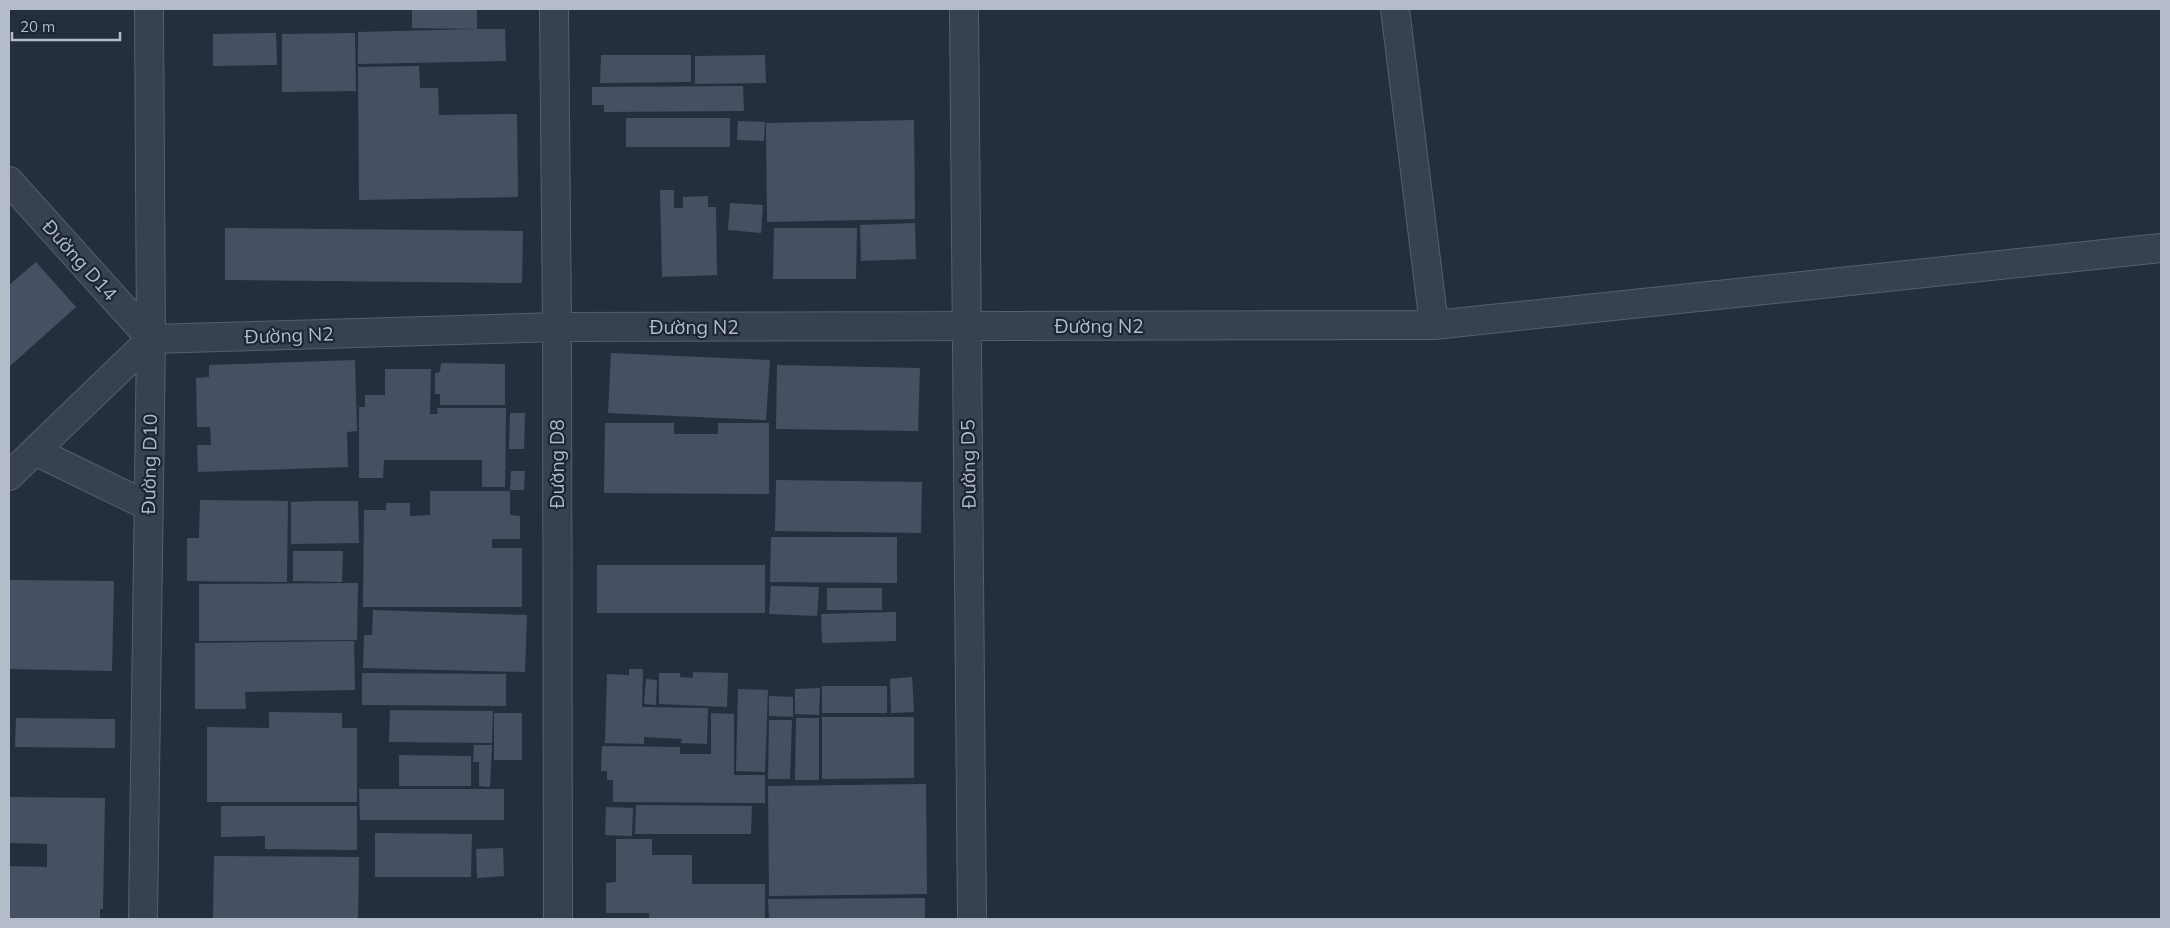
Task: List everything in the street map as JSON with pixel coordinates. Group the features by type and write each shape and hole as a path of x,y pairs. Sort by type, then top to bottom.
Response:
{"street":[{"name":"Đường D10","path":"143,919 151,339 148,9"},
{"name":"Đường D8","path":"554,9 557,327 558,919"},
{"name":"Đường D5","path":"964,9 972,919"},
{"path":"1395,9 1434,325"},
{"name":"Đường D14","path":"9,181 151,339"},
{"name":"Đường N2","path":"151,339 557,327 1434,325 2161,248"},
{"path":"9,476 151,339"},
{"path":"35,451 148,506"}],"building":[{"path":"412,9 477,9 477,29 412,28"},
{"path":"505,29 506,61 358,64 358,32"},
{"path":"276,33 277,65 213,66 213,34"},
{"path":"355,33 356,91 282,92 282,34"},
{"path":"601,55 691,55 691,82 600,83"},
{"path":"765,55 766,83 695,84 695,56"},
{"path":"419,66 420,88 438,88 439,115 517,114 518,197 359,200 358,67"},
{"path":"743,86 744,111 604,112 604,105 592,105 592,87"},
{"path":"626,118 730,118 730,147 626,147"},
{"path":"914,120 915,219 767,222 766,123"},
{"path":"738,121 765,122 764,141 737,140"},
{"path":"660,190 674,190 674,208 683,208 683,197 708,196 708,207 716,207 717,275 662,277"},
{"path":"730,203 763,205 761,233 728,230"},
{"path":"915,223 916,259 861,261 860,225"},
{"path":"225,228 523,231 522,283 225,280"},
{"path":"774,228 857,228 856,279 773,279"},
{"path":"36,262 76,307 9,367 9,285"},
{"path":"611,353 770,360 766,420 608,413"},
{"path":"355,360 357,431 347,432 348,467 198,472 197,445 211,445 210,427 197,427 196,378 209,377 209,365"},
{"path":"441,363 505,364 505,405 440,405 440,394 435,394 435,373 440,372"},
{"path":"777,365 920,368 918,431 776,429"},
{"path":"385,369 431,369 430,414 438,414 437,408 506,408 505,487 482,487 482,460 384,460 383,478 359,478 359,407 365,407 365,395 385,395"},
{"path":"510,413 525,413 524,449 509,449"},
{"path":"605,423 674,423 674,434 718,434 718,423 769,423 769,494 604,493"},
{"path":"511,471 525,471 524,490 510,490"},
{"path":"776,480 922,482 921,533 775,531"},
{"path":"430,491 510,491 510,515 520,516 520,539 492,539 492,548 522,548 522,607 363,607 364,510 386,510 386,503 410,503 410,516 430,515"},
{"path":"200,500 288,501 287,582 187,581 187,538 199,538"},
{"path":"358,501 359,543 291,544 291,502"},
{"path":"771,537 897,537 897,583 770,582"},
{"path":"293,551 343,551 342,582 293,581"},
{"path":"597,565 765,565 765,613 597,613"},
{"path":"9,580 114,581 112,671 9,669"},
{"path":"358,583 357,640 199,641 199,584"},
{"path":"771,586 819,587 817,616 769,614"},
{"path":"827,588 882,588 882,610 827,610"},
{"path":"373,610 527,615 525,672 363,668 364,635 372,635"},
{"path":"896,612 896,641 822,643 821,614"},
{"path":"354,641 355,690 245,692 246,709 195,709 195,643"},
{"path":"629,669 643,669 642,707 708,708 707,744 681,743 682,739 644,737 644,744 605,743 607,674 629,675"},
{"path":"693,672 728,673 727,707 659,704 659,673 680,673 680,677 693,678"},
{"path":"362,673 506,674 506,706 362,705"},
{"path":"912,677 914,712 891,713 890,679"},
{"path":"646,679 657,680 656,705 644,704"},
{"path":"822,686 887,686 887,713 822,713"},
{"path":"820,688 819,715 795,714 795,689"},
{"path":"738,689 768,690 765,772 736,771"},
{"path":"769,696 793,697 793,717 769,716"},
{"path":"390,710 493,711 492,743 389,742"},
{"path":"269,712 342,713 342,728 357,728 357,802 207,802 207,727 269,728"},
{"path":"494,713 522,713 522,760 494,760"},
{"path":"711,713 734,714 734,775 765,775 765,803 613,802 613,780 607,780 607,771 601,771 602,746 680,747 680,754 711,754"},
{"path":"822,717 914,717 914,778 822,779"},
{"path":"16,718 115,719 115,748 15,747"},
{"path":"796,718 819,718 819,780 795,780"},
{"path":"769,720 792,720 790,779 768,779"},
{"path":"474,745 492,745 490,787 479,786 479,762 473,762"},
{"path":"399,755 471,756 471,786 399,786"},
{"path":"926,784 927,894 769,896 768,786"},
{"path":"359,789 504,789 504,820 360,820"},
{"path":"9,797 105,798 103,909 100,909 100,919 9,919 9,866 47,867 47,844 9,843"},
{"path":"636,805 752,806 751,834 635,834"},
{"path":"221,806 357,806 357,850 265,849 265,836 221,837"},
{"path":"606,807 633,808 632,836 605,835"},
{"path":"375,833 472,834 471,877 375,877"},
{"path":"616,839 652,839 652,855 692,855 692,884 765,884 765,919 649,919 649,913 606,913 606,883 616,882"},
{"path":"503,848 504,876 477,878 476,849"},
{"path":"214,856 359,857 358,919 213,919"},
{"path":"925,898 925,919 769,919 768,899"}]}
